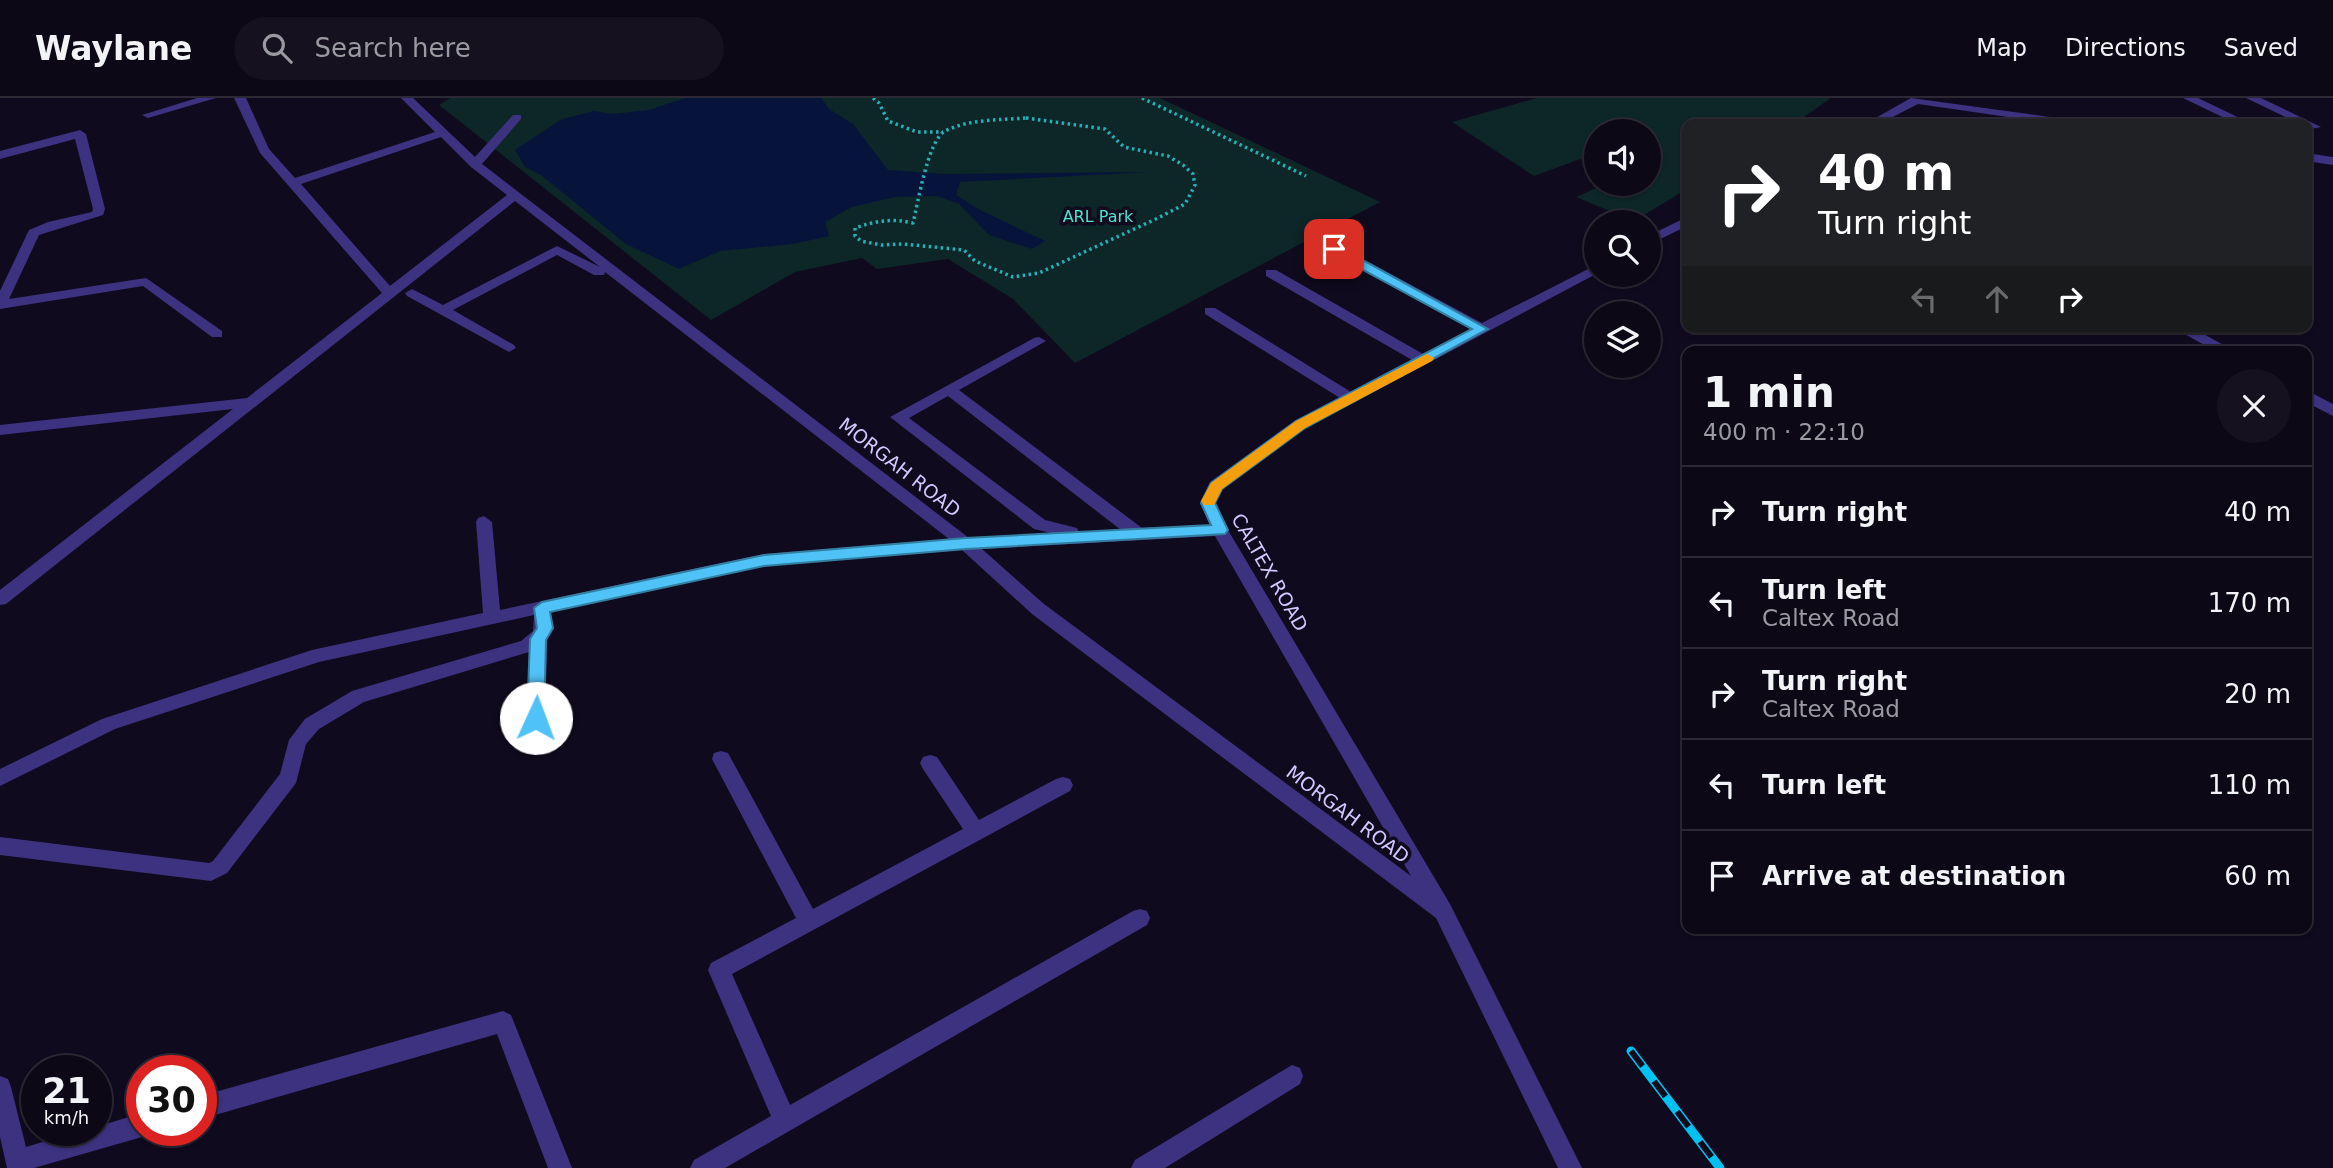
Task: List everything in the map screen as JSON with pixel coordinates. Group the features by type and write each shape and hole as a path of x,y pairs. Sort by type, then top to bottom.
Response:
{"street":[{"path":"148,115 210,98"},
{"path":"240,98 264,150 390,293"},
{"name":"MORGAH ROAD","path":"407,98 475,164 514,196 966,544 1038,610 1443,911"},
{"path":"2189,98 2235,119"},
{"path":"2252,98 2298,119"},
{"path":"1880,119 1916,100 2045,119"},
{"path":"475,164 517,117"},
{"path":"293,183 442,133"},
{"path":"0,155 80,134 99,209 97,215 53,225 34,233 0,305"},
{"path":"0,599 514,196"},
{"path":"1661,234 1682,224"},
{"path":"1334,249 1482,329"},
{"path":"443,310 557,250 639,292"},
{"path":"1271,273 1423,360"},
{"name":"CALTEX ROAD","path":"1570,1168 1443,911 1220,530 1208,503 1216,486 1301,424 1584,275"},
{"path":"0,305 146,282 217,334"},
{"path":"412,293 509,348"},
{"path":"1210,311 1351,398"},
{"path":"2191,333 2217,346"},
{"path":"1039,341 898,417 1040,526 1097,537"},
{"path":"949,390 1139,534"},
{"path":"2312,399 2333,411"},
{"path":"0,430 252,401"},
{"path":"484,522 492,618"},
{"path":"0,778 109,724 318,655 764,560 966,544 1220,530"},
{"path":"0,587 19,585"},
{"path":"0,846 211,872 220,867 289,777 292,754 298,740 312,724 358,696 527,646 538,639 545,628 542,608"},
{"path":"536,718 538,639"},
{"path":"721,759 810,921"},
{"path":"929,763 976,832"},
{"path":"785,1121 719,970 1063,785"},
{"path":"702,1168 1140,918"},
{"path":"217,1103 503,1021 560,1168"},
{"path":"1143,1168 1292,1076"},
{"path":"0,1087 18,1164 126,1130"}],"path":[{"path":"873,98 879,103 888,121 917,132 943,132 979,122 1026,118 1105,129 1124,147 1168,156 1193,174 1195,185 1185,204 1039,273 1013,277 975,261 964,250 903,244 881,245 860,241 855,236 855,228 884,219 914,223 930,155 936,138 943,132"},
{"path":"1142,98 1269,161 1306,176"}],"green space":[{"name":"ARL Park","path":"450,98 1160,98 1380,202 1075,363 1013,299 948,259 877,269 862,258 795,272 711,320 439,105"},
{"path":"1537,98 1831,98 1801,119 1682,119 1682,192 1652,210 1607,210 1576,197 1584,193 1584,196 1661,196 1661,119 1584,119 1584,162 1580,159 1534,176 1452,122"}],"water":[{"path":"685,98 821,98 829,109 853,124 888,170 944,174 1148,172 960,182 956,195 980,210 1045,241 1032,249 989,235 959,204 937,196 895,197 852,207 825,222 829,236 793,244 720,251 679,269 626,244 541,175 525,167 515,150 562,119 594,111 613,114 649,110"}],"railway":[{"path":"1631,1051 1720,1168"}],"slow traffic":[{"path":"1209,501 1216,486 1301,424 1427,358"}],"route":[{"path":"536,718 538,639 545,628 542,608 764,560 966,544 1220,530 1208,503 1216,486 1301,424 1482,329 1334,249"}]}
